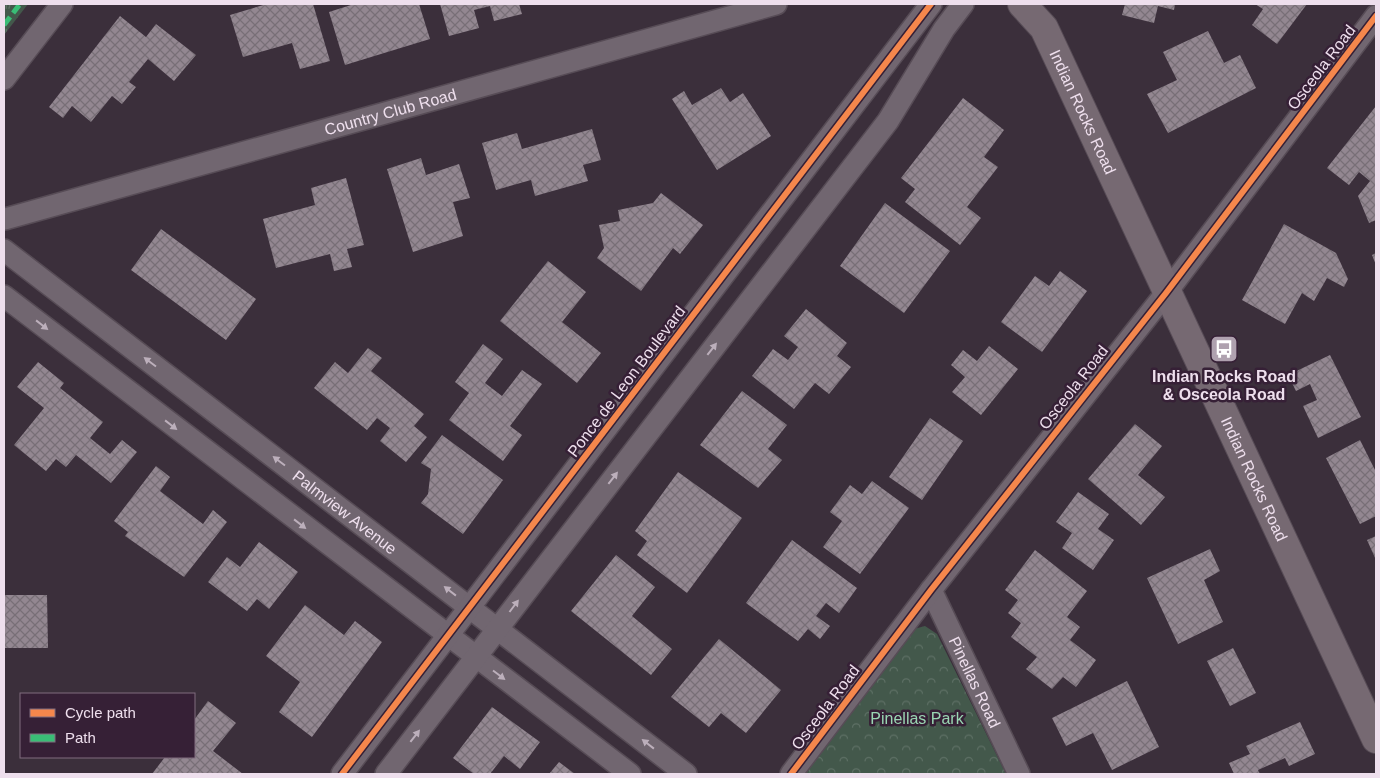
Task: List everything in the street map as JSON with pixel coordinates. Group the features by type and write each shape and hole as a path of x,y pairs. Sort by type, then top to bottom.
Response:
{"street":[{"path":"4,79 62,4"},
{"name":"Country Club Road","path":"4,219 776,4"},
{"name":"Ponce de Leon Boulevard","path":"342,774 931,4"},
{"path":"386,774 888,121 944,29 963,4"},
{"name":"Indian Rocks Road","path":"1022,4 1043,16 1166,293 1376,739"},
{"name":"Osceola Road","path":"791,774 931,590 1166,293 1376,16"},
{"name":"Palmview Avenue","path":"4,250 686,774"},
{"path":"4,296 475,658 630,774"},
{"name":"Pinellas Road","path":"931,590 1019,774"}],"green space":[{"path":"4,4 28,4 4,35"},
{"name":"Pinellas Park","path":"925,626 937,634 1006,774 805,774 914,629"}],"building":[{"path":"267,4 313,4 330,61 300,69 292,43 243,57 230,15"},
{"path":"354,4 419,4 430,39 345,65 329,12"},
{"path":"440,4 519,4 522,14 494,21 490,6 474,10 479,28 449,36"},
{"path":"1125,4 1175,4 1174,10 1158,6 1154,23 1122,15"},
{"path":"1255,4 1307,4 1277,44 1252,25 1263,9"},
{"path":"120,16 146,37 156,24 196,55 174,81 148,59 129,82 136,87 122,104 112,96 91,122 72,106 63,118 49,107"},
{"path":"1208,31 1224,63 1240,55 1256,88 1168,133 1147,94 1177,80 1163,52"},
{"path":"721,88 730,102 743,93 771,136 717,170 672,99 684,91 692,105"},
{"path":"963,98 1004,130 984,157 998,167 967,207 981,218 960,245 905,202 915,189 901,178"},
{"path":"1376,106 1376,220 1369,223 1358,196 1370,181 1359,172 1349,185 1327,168"},
{"path":"592,129 601,160 583,165 588,181 535,196 531,180 496,190 482,143 517,133 522,149"},
{"path":"421,158 426,175 459,164 470,198 453,202 463,236 413,252 387,169"},
{"path":"346,178 364,245 347,249 352,267 334,271 330,254 276,268 263,219 315,205 311,188"},
{"path":"661,193 703,225 680,254 673,248 641,291 597,258 604,248 599,225 620,221 618,210 653,203"},
{"path":"885,203 950,251 904,313 840,266"},
{"path":"1284,224 1336,253 1348,279 1344,287 1327,278 1314,301 1302,293 1285,324 1242,300"},
{"path":"161,229 256,299 226,340 131,270"},
{"path":"1376,253 1376,265 1372,255"},
{"path":"548,261 586,292 562,322 601,353 577,383 500,321"},
{"path":"1060,271 1087,291 1042,352 1001,322 1035,276 1049,286"},
{"path":"806,309 847,343 837,356 851,367 829,394 815,383 794,409 752,376 773,349 788,360 798,347 784,336"},
{"path":"483,344 503,359 485,383 502,396 522,370 542,384 510,426 522,435 503,461 449,420 469,393 455,382"},
{"path":"989,346 1018,369 981,415 952,392 965,377 951,365 963,350 977,361"},
{"path":"368,348 382,358 371,371 424,414 414,426 427,437 406,462 380,441 390,428 377,418 367,430 314,388 335,362 348,373"},
{"path":"1330,355 1361,417 1318,438 1303,406 1317,400 1310,384 1296,391 1288,375"},
{"path":"38,362 64,383 60,388 103,422 90,438 110,454 122,440 137,452 111,483 76,455 66,467 56,459 46,471 14,445 44,408 17,387"},
{"path":"742,391 787,425 768,449 782,460 758,488 700,445"},
{"path":"930,418 963,441 922,500 889,477"},
{"path":"1135,424 1162,446 1138,475 1165,497 1141,525 1088,479"},
{"path":"442,435 503,480 463,534 421,503 428,494 431,469 421,463"},
{"path":"1360,440 1376,472 1376,516 1360,524 1326,458"},
{"path":"156,466 170,477 160,491 203,524 213,510 227,522 184,577 125,536 128,532 114,521"},
{"path":"678,472 742,518 687,593 637,555 647,541 635,531"},
{"path":"872,481 909,508 860,574 823,547 842,521 830,512 850,485 862,494"},
{"path":"1078,492 1109,514 1098,529 1114,540 1093,570 1062,548 1072,533 1056,522"},
{"path":"1376,536 1376,560 1367,540"},
{"path":"792,540 857,588 839,613 826,603 816,616 830,626 820,639 808,629 798,641 746,603"},
{"path":"259,542 298,572 269,609 257,599 247,611 208,582 227,557 240,567"},
{"path":"1210,549 1220,571 1204,580 1223,622 1178,644 1147,578"},
{"path":"1035,550 1087,591 1067,617 1080,627 1070,640 1096,660 1076,687 1063,677 1052,689 1026,669 1037,657 1011,637 1021,623 1008,613 1018,600 1005,590"},
{"path":"616,555 655,587 632,616 672,649 651,675 571,611"},
{"path":"4,595 47,595 48,648 4,648"},
{"path":"305,605 344,635 355,621 382,642 312,737 279,712 300,682 266,656"},
{"path":"719,639 781,690 746,733 721,713 709,727 671,697"},
{"path":"1233,648 1256,693 1230,706 1207,661"},
{"path":"1127,681 1159,747 1112,770 1093,733 1066,746 1052,718"},
{"path":"208,701 236,723 213,751 243,774 152,774 164,758 195,758 195,719"},
{"path":"492,707 540,742 520,769 504,756 490,774 474,774 453,758"},
{"path":"1300,722 1315,754 1289,766 1285,758 1258,770 1260,774 1234,774 1229,763 1250,754 1246,746"},
{"path":"559,762 575,774 549,774"}],"marked path":[{"path":"4,25 20,4"}],"cycle path":[{"path":"342,774 931,4"},
{"path":"791,774 931,590 1166,293 1376,16"}],"place":[{"name":"Indian Rocks Road & Osceola Road","path":"1224,349"}]}
